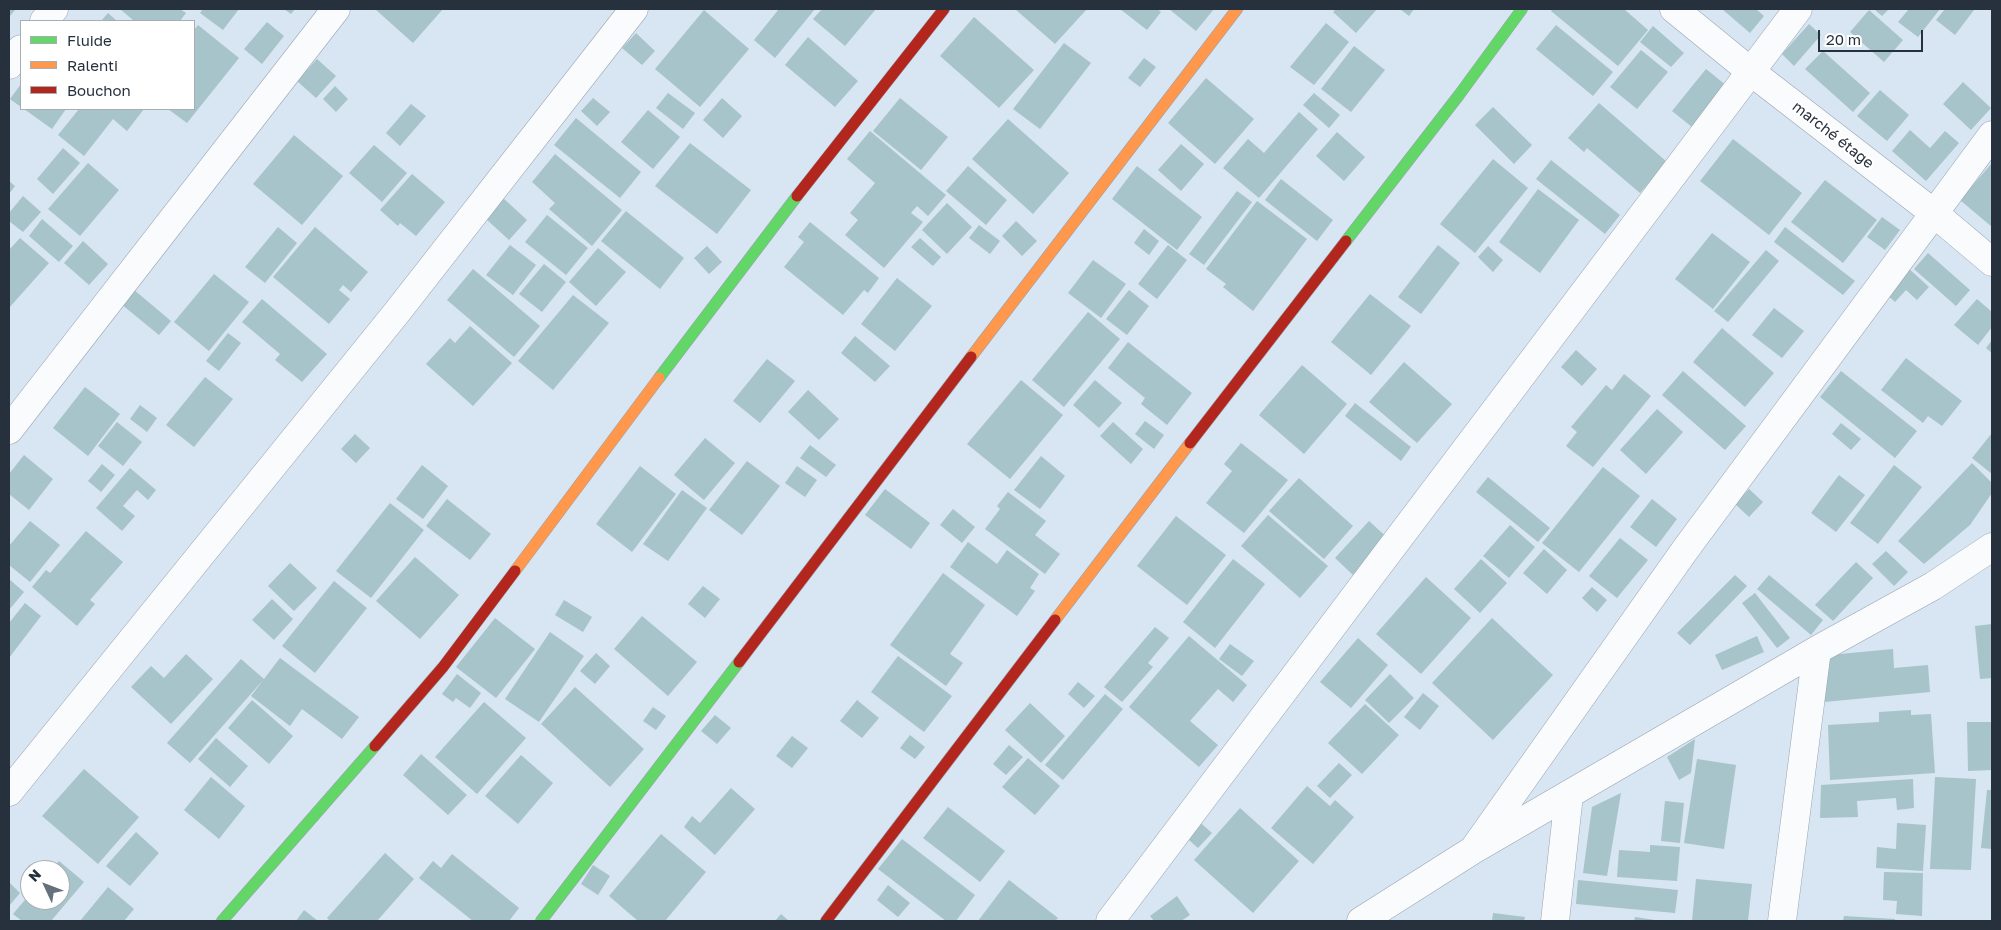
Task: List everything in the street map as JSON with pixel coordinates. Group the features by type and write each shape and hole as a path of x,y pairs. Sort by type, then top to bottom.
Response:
{"street":[{"path":"45,20 54,9"},
{"path":"9,430 336,9"},
{"path":"9,792 398,311 634,9"},
{"path":"222,921 443,667 788,207 944,9"},
{"path":"541,921 1237,9"},
{"path":"826,921 1238,380 1453,103 1522,9"},
{"name":"marché étage","path":"1674,9 1750,71 1935,214 1992,262"},
{"path":"1110,921 1798,9"},
{"path":"9,65 20,50"},
{"path":"1473,850 1685,550 1992,135"},
{"path":"1361,921 1473,850 1817,650 1933,586 1992,547"},
{"path":"1782,921 1817,650"},
{"path":"1555,921 1569,795"}],"building":[{"path":"9,9 16,9 9,17"},
{"path":"120,9 180,9 186,13 181,20 133,20"},
{"path":"203,9 239,9 223,30 200,13"},
{"path":"284,9 295,9 291,14"},
{"path":"375,9 443,9 413,43"},
{"path":"779,9 815,9 775,58 754,40"},
{"path":"822,9 876,9 845,46 813,19"},
{"path":"1015,9 1087,9 1055,44"},
{"path":"1120,9 1157,9 1161,12 1147,30"},
{"path":"1169,9 1214,9 1196,31"},
{"path":"1336,9 1377,9 1356,33 1333,12"},
{"path":"1400,9 1414,9 1409,16"},
{"path":"1553,9 1624,9 1648,30 1618,66 1551,11"},
{"path":"1722,9 1756,9 1764,16 1750,33"},
{"path":"1874,9 1889,9 1882,16"},
{"path":"1909,9 1940,9 1918,37 1898,22"},
{"path":"1945,9 1974,10 1955,35 1936,20"},
{"path":"704,10 749,49 700,107 655,69"},
{"path":"1869,10 1903,40 1884,62 1850,32"},
{"path":"108,13 116,20 102,20"},
{"path":"974,17 1034,70 999,108 940,56"},
{"path":"267,22 284,36 262,64 244,49"},
{"path":"1326,23 1349,42 1314,85 1290,67"},
{"path":"1809,24 1821,35 1794,66 1782,54"},
{"path":"198,25 239,58 187,123 169,110 195,110 195,29"},
{"path":"1556,25 1613,72 1593,96 1536,49"},
{"path":"1653,26 1684,53 1671,67 1640,42"},
{"path":"636,33 655,51 642,65 622,48"},
{"path":"808,37 858,81 835,107 785,65"},
{"path":"1064,43 1091,63 1040,129 1013,109"},
{"path":"1354,46 1385,70 1351,112 1321,89"},
{"path":"1641,50 1668,72 1637,109 1610,87"},
{"path":"1823,51 1870,93 1853,112 1805,69"},
{"path":"1144,58 1156,67 1140,87 1128,78"},
{"path":"317,59 336,76 316,98 297,81"},
{"path":"1706,69 1727,86 1692,127 1672,111"},
{"path":"1206,78 1254,119 1215,164 1168,123"},
{"path":"1963,82 1991,108 1971,130 1943,104"},
{"path":"20,85 20,106 10,99"},
{"path":"335,86 348,99 336,112 323,99"},
{"path":"1880,90 1909,115 1887,141 1857,116"},
{"path":"668,93 695,113 683,129 656,108"},
{"path":"1314,93 1340,115 1329,128 1303,105"},
{"path":"593,98 610,112 597,126 581,111"},
{"path":"722,98 742,116 723,138 703,120"},
{"path":"900,98 948,137 921,170 873,131"},
{"path":"1599,103 1667,162 1640,193 1587,148 1584,152 1568,138"},
{"path":"411,104 426,116 400,146 386,133"},
{"path":"1493,107 1532,145 1514,164 1475,125"},
{"path":"25,110 65,110 52,129"},
{"path":"78,110 143,110 127,131 113,119 84,156 58,135"},
{"path":"648,110 680,137 653,169 621,142"},
{"path":"1299,112 1318,129 1259,198 1223,168 1248,139 1264,153"},
{"path":"576,118 641,172 620,198 554,145"},
{"path":"1008,119 1069,173 1033,214 972,159"},
{"path":"1910,130 1930,148 1945,131 1959,143 1926,181 1892,151"},
{"path":"870,131 946,195 928,216 917,206 911,213 923,222 884,268 845,235 858,220 850,213 875,183 847,159"},
{"path":"1337,132 1365,157 1344,181 1316,156"},
{"path":"294,135 343,176 302,225 253,184"},
{"path":"1733,139 1802,193 1769,235 1700,181"},
{"path":"690,143 751,190 717,234 655,186"},
{"path":"1181,144 1204,164 1181,191 1158,170"},
{"path":"374,145 407,173 382,202 349,173"},
{"path":"63,148 80,163 53,194 37,179"},
{"path":"555,154 622,210 592,246 549,209 555,203 532,182"},
{"path":"1493,159 1528,188 1475,253 1440,224"},
{"path":"1551,160 1620,215 1605,234 1536,179"},
{"path":"88,163 119,190 80,236 48,209"},
{"path":"1992,163 1992,227 1960,200"},
{"path":"968,166 1007,200 986,225 946,191"},
{"path":"1137,166 1202,217 1177,250 1112,199"},
{"path":"412,174 445,202 416,236 400,223 398,226 380,210"},
{"path":"1281,179 1333,220 1317,241 1265,200"},
{"path":"1825,180 1877,220 1843,263 1791,222"},
{"path":"9,181 15,186 9,194"},
{"path":"1538,189 1579,220 1540,273 1499,242"},
{"path":"1237,191 1252,202 1204,265 1189,254"},
{"path":"23,196 41,212 23,232 9,221 9,213"},
{"path":"503,198 527,220 509,240 485,218"},
{"path":"1257,201 1307,239 1253,311 1223,287 1226,284 1206,269"},
{"path":"947,203 972,227 947,254 922,230"},
{"path":"626,211 684,258 660,289 601,241"},
{"path":"547,215 588,248 566,275 525,242"},
{"path":"1882,217 1900,230 1885,250 1867,237"},
{"path":"42,219 73,246 59,262 29,236"},
{"path":"1016,221 1037,241 1022,256 1002,236"},
{"path":"810,222 879,278 868,293 864,290 843,315 784,267 804,242 798,237"},
{"path":"979,225 1000,241 990,254 969,238"},
{"path":"278,227 297,243 265,283 245,267"},
{"path":"315,227 368,272 351,292 343,285 339,290 350,299 329,324 273,277"},
{"path":"1785,227 1855,281 1843,295 1774,242"},
{"path":"1144,229 1159,241 1149,255 1134,243"},
{"path":"1712,233 1750,262 1713,309 1675,279"},
{"path":"20,238 49,263 9,308 9,250"},
{"path":"920,238 941,257 933,266 911,247"},
{"path":"83,241 108,264 89,285 64,263"},
{"path":"510,245 536,265 513,295 486,275"},
{"path":"1168,245 1187,260 1157,299 1138,284"},
{"path":"1438,245 1460,263 1421,314 1398,297"},
{"path":"707,246 722,262 709,274 694,258"},
{"path":"1488,246 1503,260 1493,272 1478,257"},
{"path":"598,248 626,272 596,306 569,282"},
{"path":"1766,250 1779,261 1728,322 1714,311"},
{"path":"1928,253 1970,290 1956,306 1914,269"},
{"path":"1093,260 1126,284 1101,318 1068,293"},
{"path":"544,264 566,282 542,312 519,294"},
{"path":"1907,267 1929,287 1917,300 1906,290 1895,302 1884,292"},
{"path":"473,269 540,326 514,357 447,300"},
{"path":"214,274 249,302 209,351 174,322"},
{"path":"897,278 932,306 895,351 861,324"},
{"path":"133,289 171,321 159,335 121,304"},
{"path":"1129,290 1149,306 1127,335 1106,319"},
{"path":"1370,294 1411,326 1371,375 1331,342"},
{"path":"573,295 609,323 553,390 518,361"},
{"path":"262,299 327,354 302,382 275,360 280,354 242,322"},
{"path":"1977,299 1992,312 1992,327 1978,345 1954,325"},
{"path":"1774,308 1804,331 1782,358 1752,335"},
{"path":"1088,312 1120,339 1064,407 1032,380"},
{"path":"470,326 512,363 473,406 426,364 450,338 455,343"},
{"path":"1722,328 1774,373 1745,407 1693,362"},
{"path":"228,333 241,343 219,371 206,361"},
{"path":"855,336 890,366 875,382 841,353"},
{"path":"1992,340 1992,353 1986,348"},
{"path":"1128,342 1192,393 1167,425 1141,404 1145,398 1108,368"},
{"path":"1576,350 1597,369 1582,386 1561,367"},
{"path":"1906,358 1962,401 1942,426 1928,416 1923,423 1881,390"},
{"path":"767,359 795,381 760,423 733,401"},
{"path":"1404,362 1452,404 1417,443 1369,402"},
{"path":"1302,365 1347,404 1304,454 1259,415"},
{"path":"1683,371 1746,426 1725,450 1662,395"},
{"path":"1841,371 1917,431 1895,458 1820,397"},
{"path":"1624,374 1651,396 1593,467 1566,446 1577,432 1571,427 1606,385 1612,390"},
{"path":"205,377 233,399 194,447 166,425"},
{"path":"1021,380 1063,415 1010,479 967,444"},
{"path":"1095,380 1122,403 1099,428 1073,405"},
{"path":"85,387 120,414 88,456 53,428"},
{"path":"808,390 839,419 819,440 788,412"},
{"path":"1355,403 1411,447 1401,461 1345,416"},
{"path":"140,405 157,418 147,432 130,419"},
{"path":"1657,409 1683,432 1646,474 1620,450"},
{"path":"1145,421 1164,435 1154,449 1135,434"},
{"path":"117,422 142,442 123,466 98,446"},
{"path":"1113,422 1143,449 1131,464 1100,436"},
{"path":"1841,423 1861,439 1851,450 1832,434"},
{"path":"1992,433 1992,474 1972,458"},
{"path":"355,434 370,448 356,463 341,449"},
{"path":"705,438 735,463 704,500 674,475"},
{"path":"1241,443 1288,480 1244,533 1206,503 1232,471 1224,464"},
{"path":"810,445 836,465 826,477 800,458"},
{"path":"24,455 53,479 29,510 9,494 9,474"},
{"path":"1041,456 1065,476 1040,509 1014,490"},
{"path":"747,461 780,486 742,535 709,510"},
{"path":"1972,463 1992,483 1992,493 1970,525 1924,564 1898,541"},
{"path":"102,464 115,475 101,492 88,481"},
{"path":"422,465 448,486 423,519 396,499"},
{"path":"1894,465 1922,487 1878,544 1850,523"},
{"path":"640,466 676,494 632,552 596,524"},
{"path":"797,466 817,480 805,497 785,483"},
{"path":"1603,467 1640,496 1579,572 1542,543"},
{"path":"130,468 156,490 148,500 137,490 123,506 135,516 122,531 96,508"},
{"path":"1839,475 1865,495 1836,532 1811,513"},
{"path":"1488,477 1550,528 1538,542 1476,492"},
{"path":"1299,478 1353,526 1324,559 1269,511"},
{"path":"885,489 930,523 911,549 865,515"},
{"path":"1749,489 1763,502 1749,517 1735,504"},
{"path":"682,490 707,508 668,561 643,544"},
{"path":"1008,492 1046,521 1035,535 1060,554 1045,574 985,529 1000,509 997,506"},
{"path":"447,499 491,534 470,560 426,526"},
{"path":"1652,499 1677,519 1656,547 1630,527"},
{"path":"390,503 424,530 371,598 336,571"},
{"path":"953,509 975,527 962,543 940,525"},
{"path":"1268,515 1328,566 1300,598 1241,546"},
{"path":"1176,516 1226,555 1187,605 1137,566"},
{"path":"30,521 60,545 30,582 9,565 9,546"},
{"path":"1369,521 1391,541 1353,575 1335,558"},
{"path":"1510,525 1535,547 1509,578 1483,556"},
{"path":"86,531 123,562 90,600 95,604 77,626 32,587 46,570 50,573"},
{"path":"1620,538 1648,560 1617,598 1589,576"},
{"path":"968,542 997,564 1007,550 1039,574 1030,588 1035,591 1017,616 950,567"},
{"path":"1544,549 1567,570 1547,594 1523,573"},
{"path":"1886,551 1908,572 1894,586 1872,564"},
{"path":"415,557 459,595 420,639 376,601"},
{"path":"1233,559 1265,584 1215,648 1183,622"},
{"path":"1481,559 1507,583 1480,613 1454,589"},
{"path":"1856,562 1873,578 1833,621 1815,605"},
{"path":"290,563 317,588 294,611 268,586"},
{"path":"943,573 985,605 950,654 963,663 946,686 890,645"},
{"path":"1735,575 1747,586 1690,645 1677,633"},
{"path":"1769,575 1823,620 1811,635 1757,589"},
{"path":"1426,577 1471,618 1421,674 1376,634"},
{"path":"9,579 24,592 9,610"},
{"path":"334,581 367,608 315,673 282,646"},
{"path":"703,586 720,599 705,618 688,604"},
{"path":"1592,587 1607,600 1597,612 1582,598"},
{"path":"1755,593 1790,638 1777,648 1742,603"},
{"path":"272,599 293,619 274,640 252,620"},
{"path":"564,600 592,617 583,632 555,615"},
{"path":"25,603 41,616 9,658 9,623"},
{"path":"642,616 697,662 668,696 614,649"},
{"path":"495,618 535,649 496,698 456,667"},
{"path":"1492,618 1553,675 1493,740 1432,683"},
{"path":"1992,624 1992,678 1980,679 1975,626"},
{"path":"1155,627 1169,638 1148,663 1153,667 1122,702 1104,687"},
{"path":"550,632 584,656 539,722 505,699"},
{"path":"1189,636 1247,685 1233,702 1218,689 1190,721 1218,745 1199,767 1129,707"},
{"path":"1757,636 1764,652 1722,670 1715,655"},
{"path":"1358,638 1388,665 1351,708 1320,682"},
{"path":"1230,644 1254,661 1242,676 1219,659"},
{"path":"1893,649 1894,668 1928,665 1930,692 1824,702 1819,656"},
{"path":"596,653 610,666 595,684 580,671"},
{"path":"186,654 213,679 171,724 131,687 151,666 164,678"},
{"path":"898,656 952,696 924,732 871,692"},
{"path":"280,658 359,717 342,739 302,709 290,726 251,696"},
{"path":"241,659 264,679 190,763 167,743"},
{"path":"457,674 481,693 470,708 456,698 453,702 442,694"},
{"path":"1390,674 1414,698 1389,723 1365,700"},
{"path":"1078,682 1095,696 1084,708 1068,694"},
{"path":"575,687 644,749 610,787 541,724"},
{"path":"1423,693 1439,706 1420,730 1404,717"},
{"path":"1105,694 1123,709 1063,780 1045,765"},
{"path":"252,700 293,736 269,764 228,728"},
{"path":"857,700 879,718 862,738 840,721"},
{"path":"484,702 526,738 477,794 435,757"},
{"path":"1030,703 1065,736 1041,763 1005,730"},
{"path":"1365,704 1399,735 1362,774 1328,743"},
{"path":"653,707 666,716 656,730 643,721"},
{"path":"1911,710 1911,715 1931,714 1935,773 1830,780 1828,725 1879,722 1879,712"},
{"path":"715,715 731,728 717,744 701,731"},
{"path":"1967,722 1992,722 1992,770 1968,771"},
{"path":"910,735 925,747 915,759 900,748"},
{"path":"792,736 808,748 792,768 776,756"},
{"path":"216,738 248,766 230,787 198,759"},
{"path":"1695,739 1691,773 1679,780 1667,757"},
{"path":"1009,745 1023,757 1006,775 993,764"},
{"path":"421,754 467,795 448,815 403,775"},
{"path":"521,755 553,783 518,824 485,796"},
{"path":"1028,758 1060,786 1035,815 1002,787"},
{"path":"1697,759 1736,765 1724,849 1684,843"},
{"path":"1339,763 1352,775 1330,798 1317,786"},
{"path":"84,769 139,817 98,864 42,816"},
{"path":"211,777 245,806 219,839 184,810"},
{"path":"1935,777 1976,779 1971,870 1930,869"},
{"path":"1913,779 1914,808 1897,810 1896,798 1857,801 1858,817 1820,818 1821,785"},
{"path":"1307,786 1330,806 1335,800 1354,817 1313,864 1271,828"},
{"path":"731,788 755,809 715,855 684,827 692,816 700,823"},
{"path":"1987,790 1992,790 1992,849 1981,848"},
{"path":"1621,793 1607,876 1583,873 1592,807"},
{"path":"1665,801 1684,803 1680,843 1661,841"},
{"path":"948,807 1005,851 980,882 923,838"},
{"path":"1240,808 1299,861 1253,913 1194,860"},
{"path":"1195,818 1212,833 1198,848 1181,833"},
{"path":"1897,823 1926,825 1923,871 1876,868 1877,847 1896,849"},
{"path":"136,832 159,853 130,886 106,866"},
{"path":"661,834 706,872 665,921 638,921 609,896"},
{"path":"902,839 975,895 956,921 946,921 878,869"},
{"path":"1650,845 1680,847 1677,881 1617,877 1619,850 1650,852"},
{"path":"385,853 414,879 377,921 330,921 327,918"},
{"path":"452,854 519,908 509,921 473,921 419,878 433,861 441,868"},
{"path":"593,865 610,876 598,895 581,884"},
{"path":"70,870 84,882 70,899"},
{"path":"1884,872 1923,873 1922,916 1896,914 1897,901 1883,900"},
{"path":"1696,879 1752,884 1748,921 1692,921"},
{"path":"1009,880 1058,918 1055,921 978,921"},
{"path":"1578,880 1678,890 1675,913 1576,904"},
{"path":"9,882 20,893 9,906"},
{"path":"888,885 910,903 898,917 877,900"},
{"path":"108,887 134,909 124,921 80,921"},
{"path":"1177,896 1190,915 1181,921 1154,921 1150,916"},
{"path":"20,906 20,910 60,910 51,921 22,921 13,914"},
{"path":"304,910 318,921 296,921"},
{"path":"1493,913 1525,917 1524,921 1492,921"},
{"path":"781,914 789,921 775,921"},
{"path":"1844,916 1895,919 1895,921 1843,921"},
{"path":"1635,917 1655,920 1655,921 1634,921"}],"traffic: fast":[{"path":"1346,241 1459,95 1522,9"},
{"path":"659,378 797,196"},
{"path":"541,921 739,662"},
{"path":"222,921 375,746"}],"traffic: slow":[{"path":"971,357 1237,9"},
{"path":"515,571 659,378"},
{"path":"1055,620 1190,443"}],"traffic: jam":[{"path":"797,196 944,9"},
{"path":"1190,443 1346,241"},
{"path":"739,662 971,357"},
{"path":"375,746 443,667 515,571"},
{"path":"826,921 1055,620"}]}
